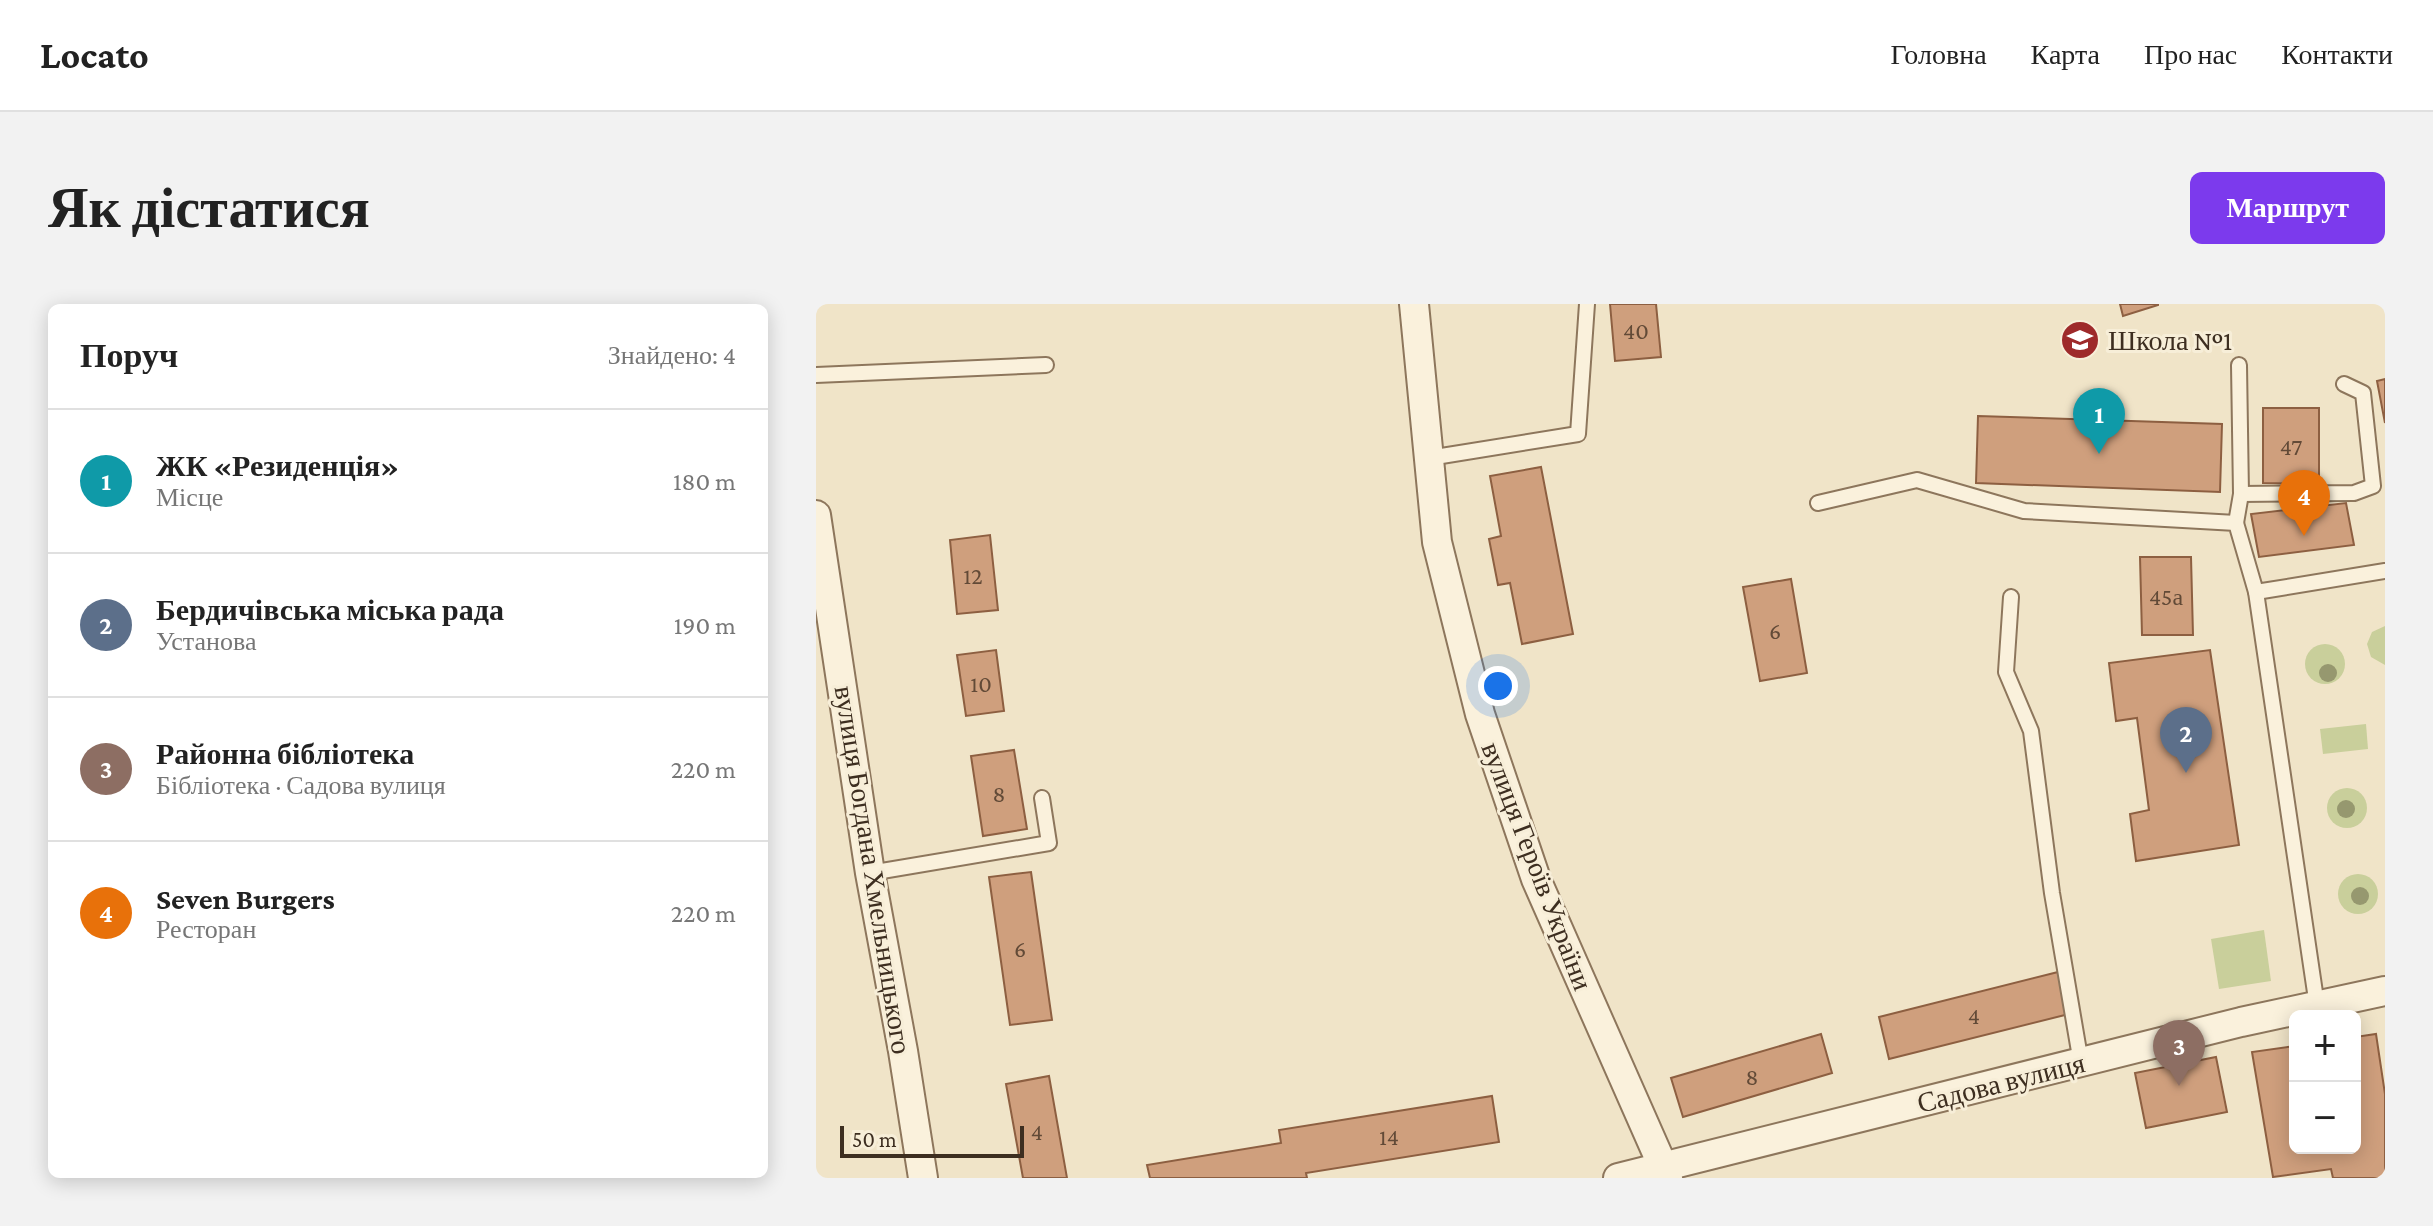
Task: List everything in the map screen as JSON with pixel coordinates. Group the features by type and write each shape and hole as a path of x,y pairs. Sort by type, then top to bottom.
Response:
{"street":[{"name":"вулиця Героїв України","path":"1414,304 1437,542 1480,714 1536,879 1665,1172"},
{"name":"вулиця Богдана Хмельницького","path":"816,515 870,873 923,1178"},
{"name":"Садова вулиця","path":"1618,1178 1665,1172 2081,1063 2385,991"}],"lane":[{"path":"1429,458 1578,434 1587,304"},
{"path":"816,375 1046,365"},
{"path":"2239,365 2241,494 2236,523 2256,592 2317,1006"},
{"path":"2241,494 2354,493 2373,486 2363,393 2344,384"},
{"path":"1818,503 1917,480 2024,511 2236,523"},
{"path":"2256,592 2385,571"},
{"path":"2011,597 2006,672 2031,731 2052,893 2081,1063"},
{"path":"870,873 1049,843 1042,798"}],"green space":[{"path":"2385,626 2385,665 2371,657 2367,644 2372,632"},
{"path":"2325,644 2339,650 2345,664 2339,678 2325,684 2311,678 2305,664 2311,650"},
{"path":"2366,724 2368,749 2323,754 2320,729"},
{"path":"2347,788 2361,794 2367,808 2361,822 2347,828 2333,822 2327,808 2333,794"},
{"path":"2358,874 2372,880 2378,894 2372,908 2358,914 2344,908 2338,894 2344,880"},
{"path":"2264,930 2271,981 2219,989 2211,939"}],"building":[{"path":"1610,304 1656,304 1661,357 1615,361"},
{"path":"2120,304 2158,304 2158,305 2123,316"},
{"path":"2385,379 2385,423 2377,381"},
{"path":"2263,408 2319,408 2319,484 2263,483"},
{"path":"1978,416 2222,424 2220,492 1976,483"},
{"path":"1541,467 1573,634 1522,644 1510,583 1498,585 1489,539 1501,536 1490,476"},
{"path":"2346,503 2354,545 2259,557 2251,514"},
{"path":"990,535 998,610 957,614 950,540"},
{"path":"2140,557 2191,557 2193,635 2142,635"},
{"path":"1791,579 1807,673 1760,681 1743,587"},
{"path":"996,650 1004,711 966,716 957,655"},
{"path":"2210,650 2239,845 2136,861 2130,814 2149,810 2137,718 2116,721 2109,663"},
{"path":"1014,750 1027,829 983,836 971,756"},
{"path":"1031,872 1052,1020 1010,1025 989,877"},
{"path":"2058,972 2069,1014 1889,1059 1879,1017"},
{"path":"1821,1034 1832,1073 1683,1117 1671,1078"},
{"path":"2376,1034 2385,1094 2385,1178 2333,1178 2331,1169 2273,1177 2252,1052 2289,1047 2289,1154 2361,1154 2361,1036"},
{"path":"2216,1057 2227,1112 2146,1128 2135,1073"},
{"path":"1049,1076 1067,1178 1023,1178 1006,1084"},
{"path":"1492,1096 1499,1142 1306,1173 1307,1178 1150,1178 1147,1165 1281,1143 1279,1130"}],"place":[{"name":"Школа №1","path":"2080,340"},
{"name":"ЖК «Резиденція»","path":"2099,454"},
{"name":"Seven Burgers","path":"2304,536"},
{"name":"Бердичівська міська рада","path":"2186,773"},
{"name":"Районна бібліотека","path":"2179,1086"}]}
